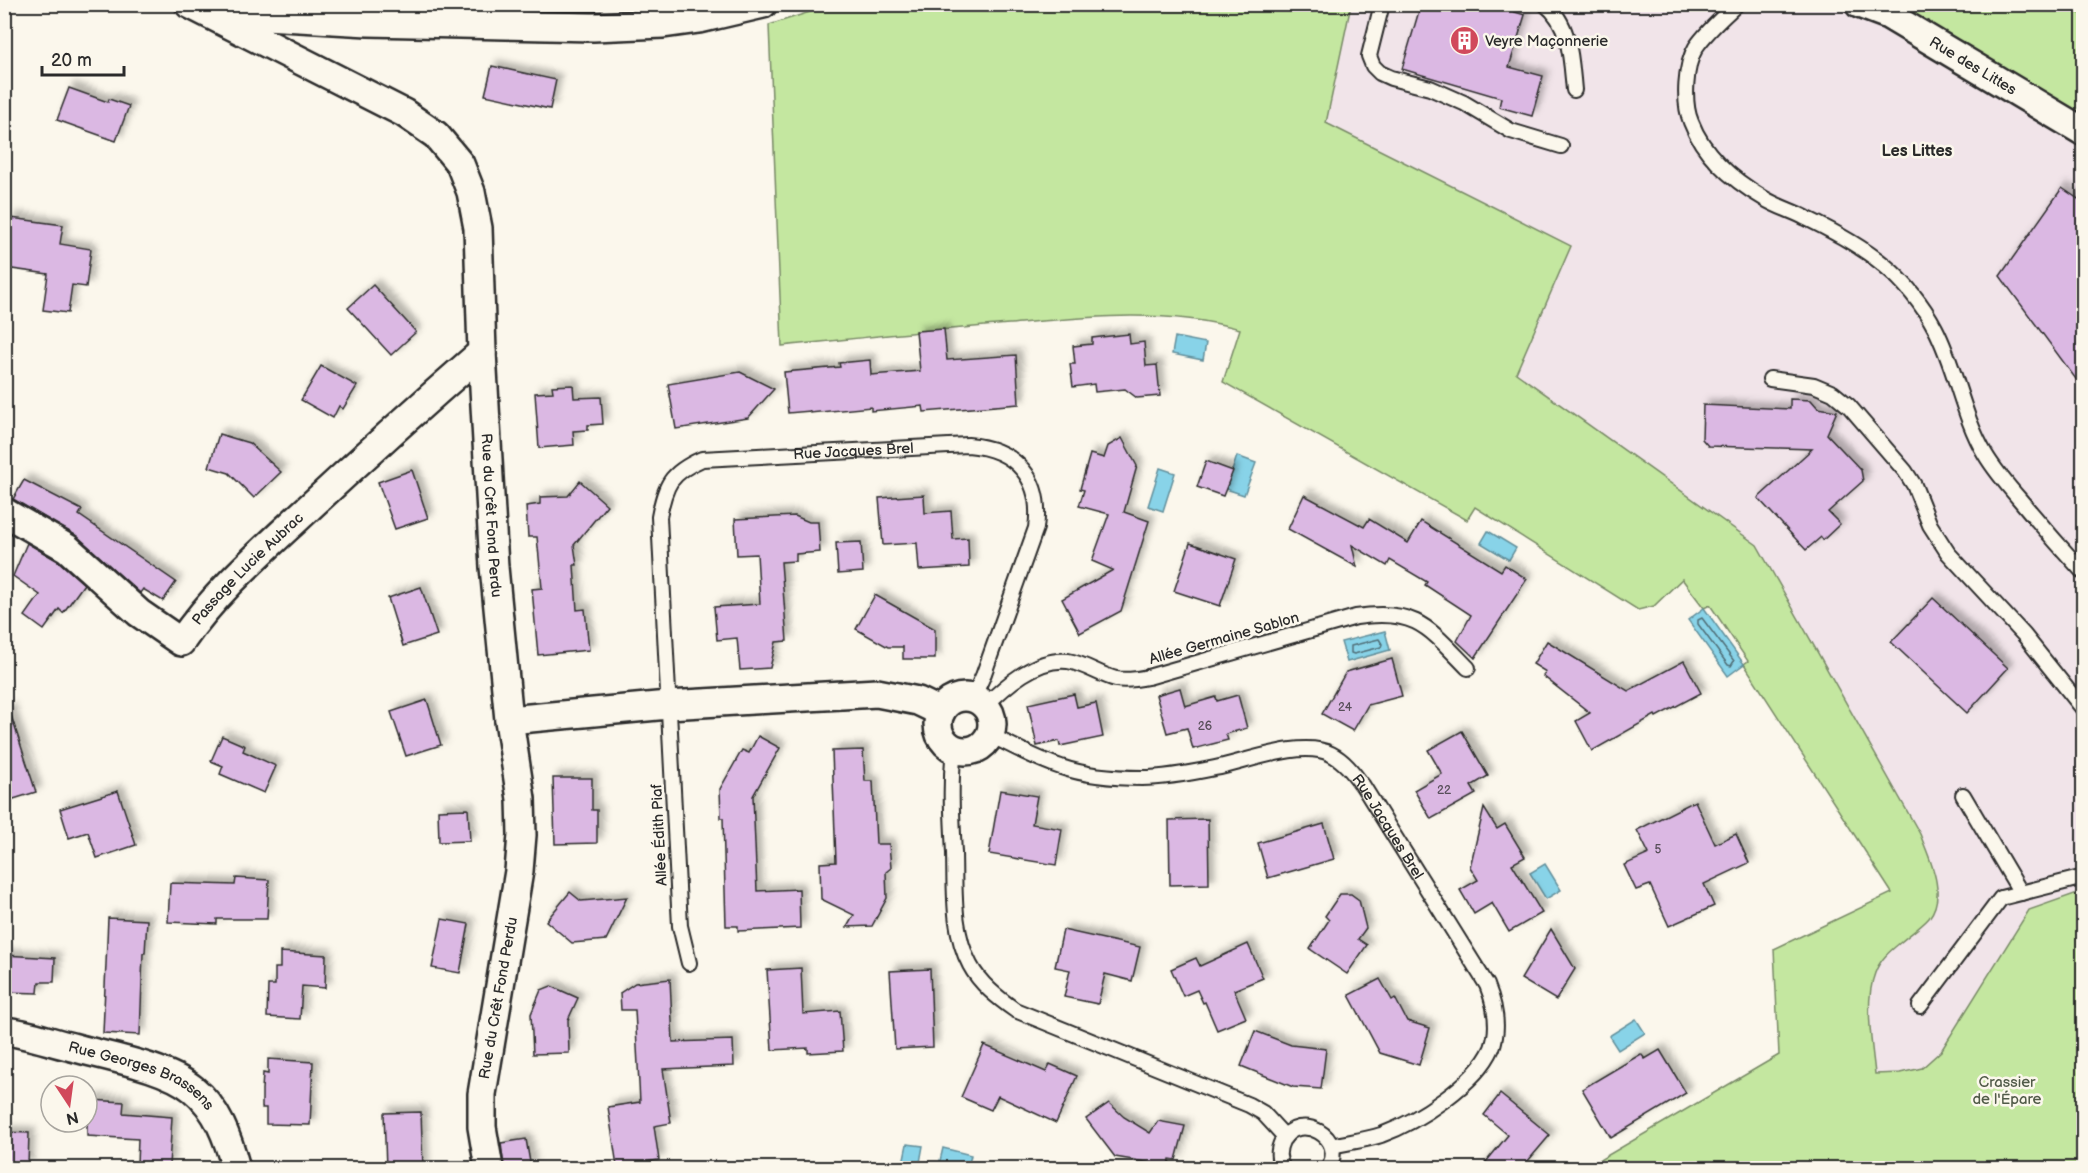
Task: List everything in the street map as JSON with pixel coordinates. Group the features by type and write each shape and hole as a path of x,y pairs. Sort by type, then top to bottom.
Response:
{"street":[{"path":"195,8 368,22 593,27 663,24 699,19 764,4"},
{"name":"Rue des Littes","path":"1859,4 1888,15 2084,132"},
{"name":"Rue du Crêt Fond Perdu","path":"195,8 404,113 436,135 460,164 471,192 478,228 482,352 494,567 509,720 521,799 522,835 519,871 482,1094 482,1127 489,1168"},
{"name":"Passage Lucie Aubrac","path":"4,512 68,548 139,612 181,642 195,621 229,582 394,428 482,352"},
{"path":"509,720 668,705 877,693 918,701 941,712"},
{"path":"964,697 979,702 992,717 990,735 978,747 970,750 962,751 954,748 942,737 939,728 941,712 955,699 964,697"},
{"name":"Rue Georges Brassens","path":"4,1031 138,1065 174,1077 193,1089 209,1105 226,1133 236,1168"}],"lane":[{"path":"1382,4 1369,56 1373,66 1380,73 1430,88 1464,103 1511,131 1561,146"},
{"path":"1545,4 1552,10 1563,28 1570,49 1574,90"},
{"path":"1737,4 1712,27 1695,49 1688,73 1686,96 1690,122 1702,144 1727,173 1766,200 1846,240 1884,265 1914,296 1935,328 1971,429 1986,455 2049,535 2084,573"},
{"path":"1770,379 1814,385 1833,393 1849,406 1905,471 1914,485 1930,525 1948,553 2024,635 2084,710"},
{"name":"Rue Jacques Brel","path":"668,705 658,517 667,484 677,473 702,459 968,445 993,450 1014,462 1031,484 1038,507 1036,528 983,676 979,702"},
{"name":"Allée Germaine Sablon","path":"979,702 1023,675 1053,662 1068,661 1117,679 1131,680 1356,617 1381,613 1401,615 1416,621 1431,632 1468,668"},
{"name":"Allée Édith Piaf","path":"668,705 680,926 689,963"},
{"name":"Rue Jacques Brel","path":"990,735 1060,767 1081,773 1112,777 1145,778 1182,774 1305,750 1329,753 1340,759 1351,770 1487,985 1495,1007 1496,1029 1491,1049 1472,1076 1450,1096 1424,1113 1382,1134 1332,1146"},
{"path":"954,748 952,791 957,927 970,966 982,982 998,998 1015,1010 1249,1105 1263,1113 1285,1137"},
{"path":"1963,795 2021,893"},
{"path":"1920,1006 2001,898 2084,877"},
{"path":"1283,1168 1279,1151 1285,1137 1292,1131 1307,1127 1323,1133 1332,1146 1333,1156 1328,1168"}],"shaded area":[{"path":"1351,4 1898,5 2083,119 2083,891 2029,910 1941,1051 1922,1068 1900,1073 1875,1074 1870,1027 1871,992 1875,973 1884,956 1930,916 1936,900 1936,883 1931,862 1920,834 1757,545 1516,373 1326,123"}],"green space":[{"name":"Crassier de l'Épare","path":"835,4 1351,5 1326,123 1571,246 1516,373 1757,545 1920,834 1935,876 1937,898 1929,918 1886,956 1875,973 1869,1010 1875,1074 1900,1073 1922,1068 1941,1051 2029,910 2083,891 2083,1168 1586,1168 1779,1055 1774,949 1892,893 1744,664 1748,661 1710,605 1704,608 1682,579 1654,606 1638,610 1475,507 1467,520 1223,382 1240,329 1183,318 1096,317 782,346 769,25"},
{"path":"1898,5 2064,5 2083,15 2083,119"}],"water":[{"path":"1175,337 1206,343 1203,360 1172,354"},
{"path":"1237,456 1256,463 1244,495 1226,489"},
{"path":"1160,468 1175,473 1163,511 1148,506"},
{"path":"1488,531 1516,548 1509,560 1481,543"},
{"path":"1704,608 1744,664 1728,676 1688,620"},
{"path":"1385,631 1390,650 1347,662 1341,642"},
{"path":"1545,864 1561,890 1546,899 1530,873"},
{"path":"1636,1019 1645,1033 1618,1050 1609,1036"},
{"path":"907,1144 923,1146 919,1168 902,1168"},
{"path":"943,1148 971,1155 968,1168 939,1165"}],"building":[{"name":"Veyre Maçonnerie","path":"1421,4 1488,4 1525,15 1509,67 1543,76 1532,116 1499,107 1501,98 1402,69"},
{"path":"492,66 556,80 550,109 485,95"},
{"path":"69,88 108,102 109,99 129,106 116,141 57,120"},
{"path":"2062,188 2084,203 2084,390 2000,276"},
{"path":"11,218 63,225 60,244 91,249 86,287 72,285 68,313 43,310 48,274 5,268"},
{"path":"373,285 416,332 391,355 348,308"},
{"path":"944,329 947,360 1016,355 1019,404 924,412 923,406 871,411 871,407 788,413 784,372 840,367 839,363 870,360 871,375 920,371 916,331"},
{"path":"1129,334 1130,344 1144,342 1146,366 1157,365 1160,396 1137,398 1125,389 1095,392 1094,384 1073,387 1070,364 1075,364 1073,346 1092,344 1092,338"},
{"path":"321,366 357,386 343,409 339,406 333,418 301,400"},
{"path":"740,372 774,389 748,418 676,429 668,384"},
{"path":"573,385 574,398 601,397 603,424 588,425 588,430 573,431 574,445 539,448 535,393 553,392 552,386"},
{"path":"1790,399 1811,400 1818,408 1837,411 1827,434 1861,470 1863,481 1828,512 1840,524 1823,540 1821,537 1806,550 1758,498 1812,449 1708,446 1702,439 1703,405 1790,409"},
{"path":"219,434 249,443 281,472 254,498 229,473 209,467"},
{"path":"1122,438 1137,466 1124,512 1149,521 1121,611 1080,633 1062,599 1113,570 1092,561 1109,514 1079,506 1084,490 1080,489 1090,454 1104,458 1108,446"},
{"path":"1206,461 1233,471 1223,496 1197,487"},
{"path":"412,470 428,518 395,529 378,482"},
{"path":"24,480 82,510 79,515 176,582 163,601 143,589 140,593 77,536 13,499"},
{"path":"580,481 607,505 574,545 577,565 574,565 577,610 585,609 589,650 538,655 532,589 542,588 537,537 528,537 526,506 540,504 540,497 568,496"},
{"path":"924,495 925,513 951,511 953,539 968,538 969,567 919,570 917,543 883,545 879,498"},
{"path":"1304,495 1364,527 1369,519 1408,543 1421,521 1501,571 1505,565 1527,579 1475,658 1457,641 1471,615 1425,585 1427,582 1390,560 1387,566 1352,545 1357,567 1288,529"},
{"path":"795,516 809,522 818,522 820,552 796,554 796,561 781,562 787,641 776,642 770,668 740,670 737,638 717,640 714,607 760,604 757,554 737,555 735,519"},
{"path":"861,542 863,572 838,574 836,543"},
{"path":"27,543 58,561 84,584 63,613 59,609 44,630 25,616 40,595 13,576"},
{"path":"1190,543 1236,559 1220,606 1174,591"},
{"path":"421,587 437,635 403,646 388,598"},
{"path":"875,595 935,629 935,659 903,659 903,647 888,647 856,629"},
{"path":"1933,598 2008,668 1967,713 1891,642"},
{"path":"1547,641 1628,691 1684,661 1701,693 1656,717 1655,715 1592,751 1576,721 1590,713 1543,676 1546,672 1533,664"},
{"path":"1392,659 1402,696 1368,705 1353,731 1322,714 1346,672"},
{"path":"1180,688 1185,706 1216,697 1217,701 1238,695 1247,728 1226,734 1228,740 1193,749 1187,728 1167,733 1156,695"},
{"path":"1074,694 1077,707 1096,703 1103,737 1060,746 1059,741 1037,746 1028,704"},
{"path":"427,700 441,745 406,756 391,712"},
{"path":"9,709 36,792 4,802 4,710"},
{"path":"1462,731 1488,776 1471,786 1476,794 1431,819 1414,790 1442,774 1428,750"},
{"path":"222,736 245,746 243,751 276,766 264,793 220,774 223,766 211,761"},
{"path":"758,736 780,748 753,796 757,891 799,889 800,928 738,931 738,926 726,926 720,789 742,750 749,753"},
{"path":"863,750 865,781 873,781 876,844 889,844 891,868 886,872 887,898 872,926 847,927 854,915 821,899 820,863 836,862 832,751"},
{"path":"553,778 592,778 592,810 597,810 597,843 555,844"},
{"path":"1000,790 1037,796 1032,824 1062,829 1056,865 989,854"},
{"path":"118,791 136,845 97,858 88,832 69,838 60,809"},
{"path":"1695,801 1715,844 1736,834 1749,863 1704,884 1714,906 1669,926 1650,885 1636,890 1624,865 1649,854 1637,830"},
{"path":"1484,808 1497,829 1505,824 1525,857 1512,864 1542,913 1509,932 1492,903 1474,914 1460,890 1478,880 1470,867"},
{"path":"468,809 470,841 439,842 438,810"},
{"path":"1208,819 1209,884 1170,885 1169,820"},
{"path":"1324,824 1334,859 1268,878 1258,843"},
{"path":"236,878 269,880 267,919 217,919 217,924 168,922 170,883 235,885"},
{"path":"570,892 581,901 627,897 606,940 572,943 546,921"},
{"path":"1340,894 1351,894 1359,900 1366,928 1358,939 1367,945 1347,974 1310,949 1329,920 1325,916"},
{"path":"108,918 147,920 145,953 143,953 140,1035 103,1033"},
{"path":"442,919 469,924 460,973 432,968"},
{"path":"1551,929 1575,969 1556,1000 1521,979"},
{"path":"1063,930 1140,947 1132,981 1105,974 1098,1004 1064,997 1070,970 1055,967"},
{"path":"1248,944 1263,978 1234,990 1246,1018 1217,1030 1197,990 1183,996 1171,969 1196,958 1200,966"},
{"path":"280,952 326,955 325,988 302,986 300,1019 267,1017 268,985 275,985 275,968 280,968"},
{"path":"4,955 55,958 54,982 39,982 38,993 4,992"},
{"path":"801,968 803,1014 840,1011 843,1051 808,1053 808,1048 772,1050 767,970"},
{"path":"930,969 933,1047 895,1049 890,971"},
{"path":"670,979 673,1042 733,1040 734,1066 663,1069 671,1123 654,1126 659,1160 617,1166 608,1107 640,1102 635,1010 621,1010 620,993 635,983"},
{"path":"1380,979 1392,1000 1395,998 1407,1021 1430,1028 1419,1065 1380,1053 1349,995"},
{"path":"551,986 578,998 568,1020 569,1053 533,1054 531,1014 541,990"},
{"path":"1255,1031 1291,1045 1326,1049 1321,1089 1293,1087 1241,1066"},
{"path":"984,1045 1046,1072 1050,1064 1077,1076 1056,1123 998,1096 991,1110 961,1097"},
{"path":"1660,1050 1686,1093 1611,1138 1582,1089 1641,1054 1645,1059"},
{"path":"268,1059 313,1062 310,1125 266,1124 266,1108 262,1108 262,1090 263,1073 268,1074"},
{"path":"1500,1094 1550,1135 1522,1168 1481,1168 1508,1135 1484,1115"},
{"path":"99,1100 124,1102 123,1113 172,1117 169,1166 137,1164 138,1139 87,1136 87,1134 99,1134"},
{"path":"1109,1103 1124,1117 1150,1133 1158,1121 1185,1126 1176,1160 1170,1159 1169,1166 1115,1157 1086,1119"},
{"path":"421,1112 423,1168 386,1168 384,1113"},
{"path":"4,1132 29,1133 28,1166 4,1165"},
{"path":"526,1139 531,1168 504,1168 501,1143"}],"place":[{"name":"Veyre Maçonnerie","path":"1464,41"}],"district":[{"name":"Les Littes","path":"1917,150"}]}
